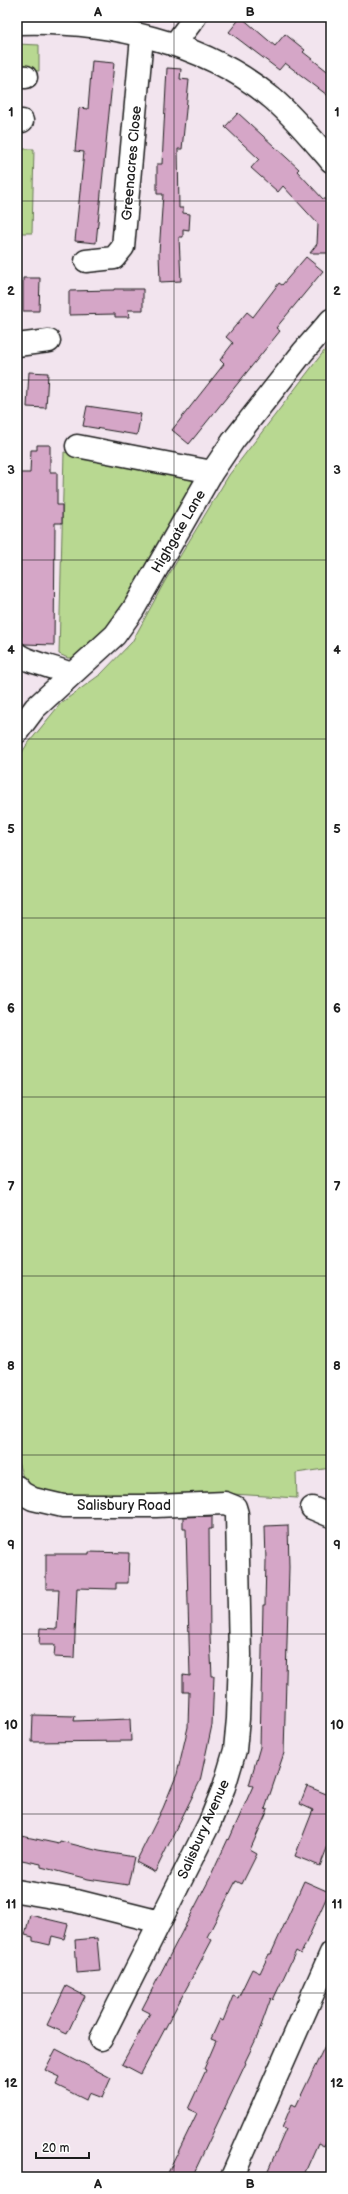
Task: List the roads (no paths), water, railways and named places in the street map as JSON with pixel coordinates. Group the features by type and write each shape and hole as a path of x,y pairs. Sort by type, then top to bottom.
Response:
{"street":[{"path":"174,45 195,17"},
{"path":"17,23 79,24 174,45 211,59 253,84 274,100 306,132 331,162"},
{"name":"Greenacres Close","path":"86,261 114,258 123,247 142,37"},
{"name":"Highgate Lane","path":"17,732 35,708 71,674 96,654 115,635 133,610 212,472 265,399 331,320"},
{"path":"17,345 49,341"},
{"path":"77,446 212,472"},
{"path":"17,654 26,659 52,666 71,674"},
{"name":"Salisbury Road","path":"19,1493 40,1501 63,1506 156,1506 225,1503 235,1507"},
{"name":"Salisbury Avenue","path":"101,2039 210,1822 224,1787 234,1750 238,1719 240,1655 237,1514 235,1507"},
{"path":"17,1891 76,1901 160,1922"},
{"path":"232,2177 331,1953"}]}
